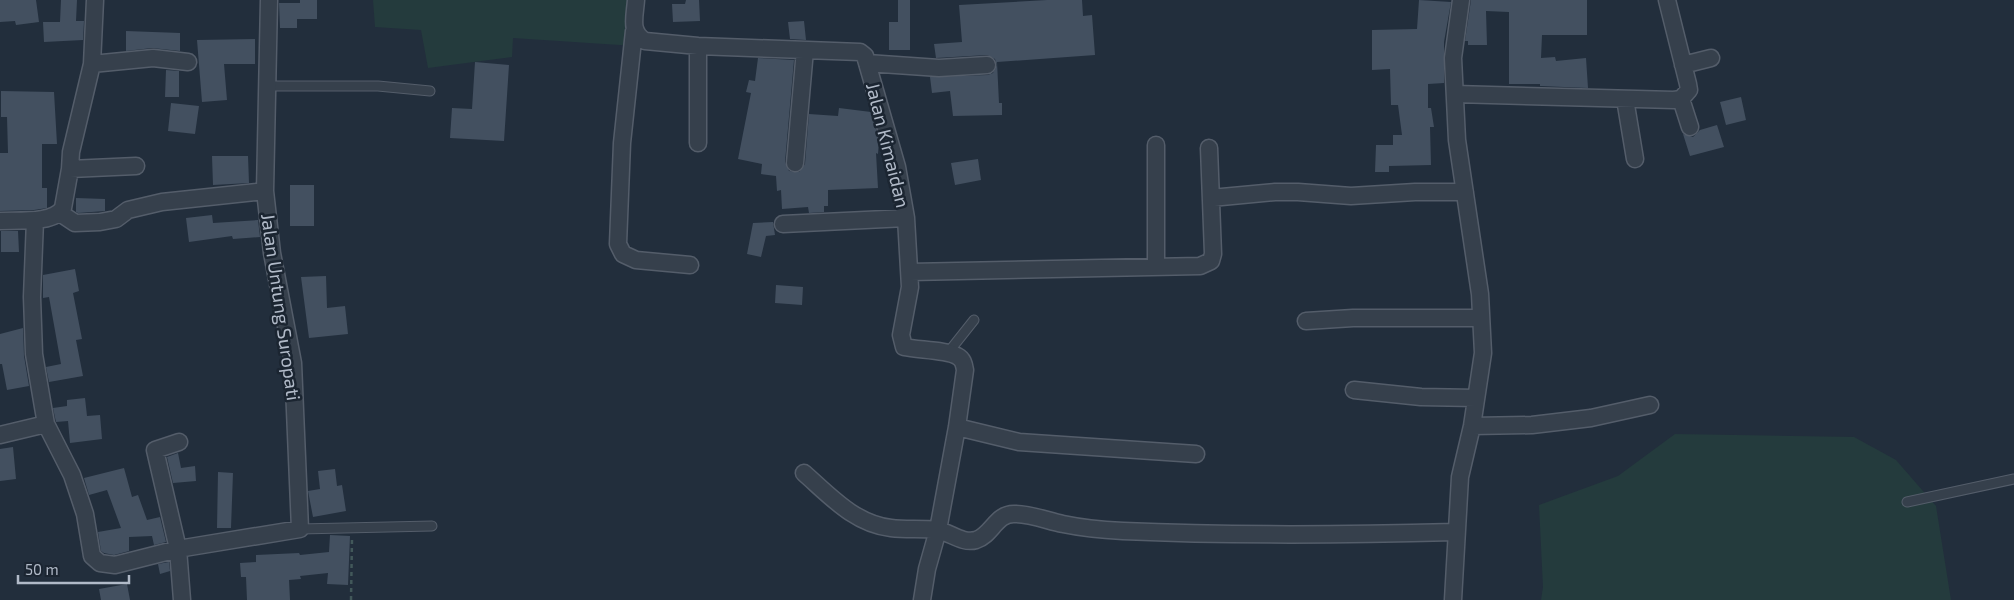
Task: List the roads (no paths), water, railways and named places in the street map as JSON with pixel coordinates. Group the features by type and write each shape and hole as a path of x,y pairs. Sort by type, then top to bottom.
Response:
{"street":[{"path":"0,220 35,220 54,216 60,213 65,202 71,152 92,64 95,0"},
{"name":"Jalan Untung Suropati","path":"269,0 265,191 272,253 293,362 300,530"},
{"path":"636,0 622,143 618,244 623,254 636,260 690,265"},
{"path":"1453,600 1460,477 1472,426 1483,353 1480,294 1457,140 1453,58 1461,0"},
{"path":"1455,94 1674,100 1682,98 1689,90 1670,1"},
{"name":"Jalan Kimaidan","path":"634,32 638,38 645,41 698,46 860,52 864,56 897,167 906,218 910,287 901,342 904,347 956,355 964,363 957,427 938,530 927,569 922,600"},
{"path":"698,46 698,144"},
{"path":"795,163 805,50"},
{"path":"92,64 153,58 188,62"},
{"path":"1683,65 1711,58"},
{"path":"867,63 939,68 987,65"},
{"path":"1682,98 1690,127"},
{"path":"1625,99 1635,159"},
{"path":"1156,144 1156,267"},
{"path":"910,272 1200,266 1212,261 1213,254 1209,148"},
{"path":"70,169 136,166"},
{"path":"60,213 75,224 100,222 116,219 128,210 155,204 265,191"},
{"path":"1211,198 1290,192 1351,196 1415,192 1464,192"},
{"path":"783,224 906,218"},
{"path":"35,220 32,297 34,354 46,424 72,475 86,514 92,556 100,563 115,565 178,549 300,530"},
{"path":"1306,321 1353,318 1481,318"},
{"path":"1354,390 1421,397 1476,398"},
{"path":"1472,426 1532,426 1592,418 1650,405"},
{"path":"0,435 46,424"},
{"path":"957,427 1019,442 1196,454"},
{"path":"179,442 155,450 178,549 182,600"},
{"path":"804,473 847,511 867,522 890,528 938,530 968,542 978,540 1006,515 1016,514 1074,525 1120,530 1194,534 1456,532"}],"lane":[{"path":"266,86 378,86 430,91"},
{"path":"947,354 974,320"},
{"path":"1906,502 2014,479"},
{"path":"300,530 432,526"}]}
